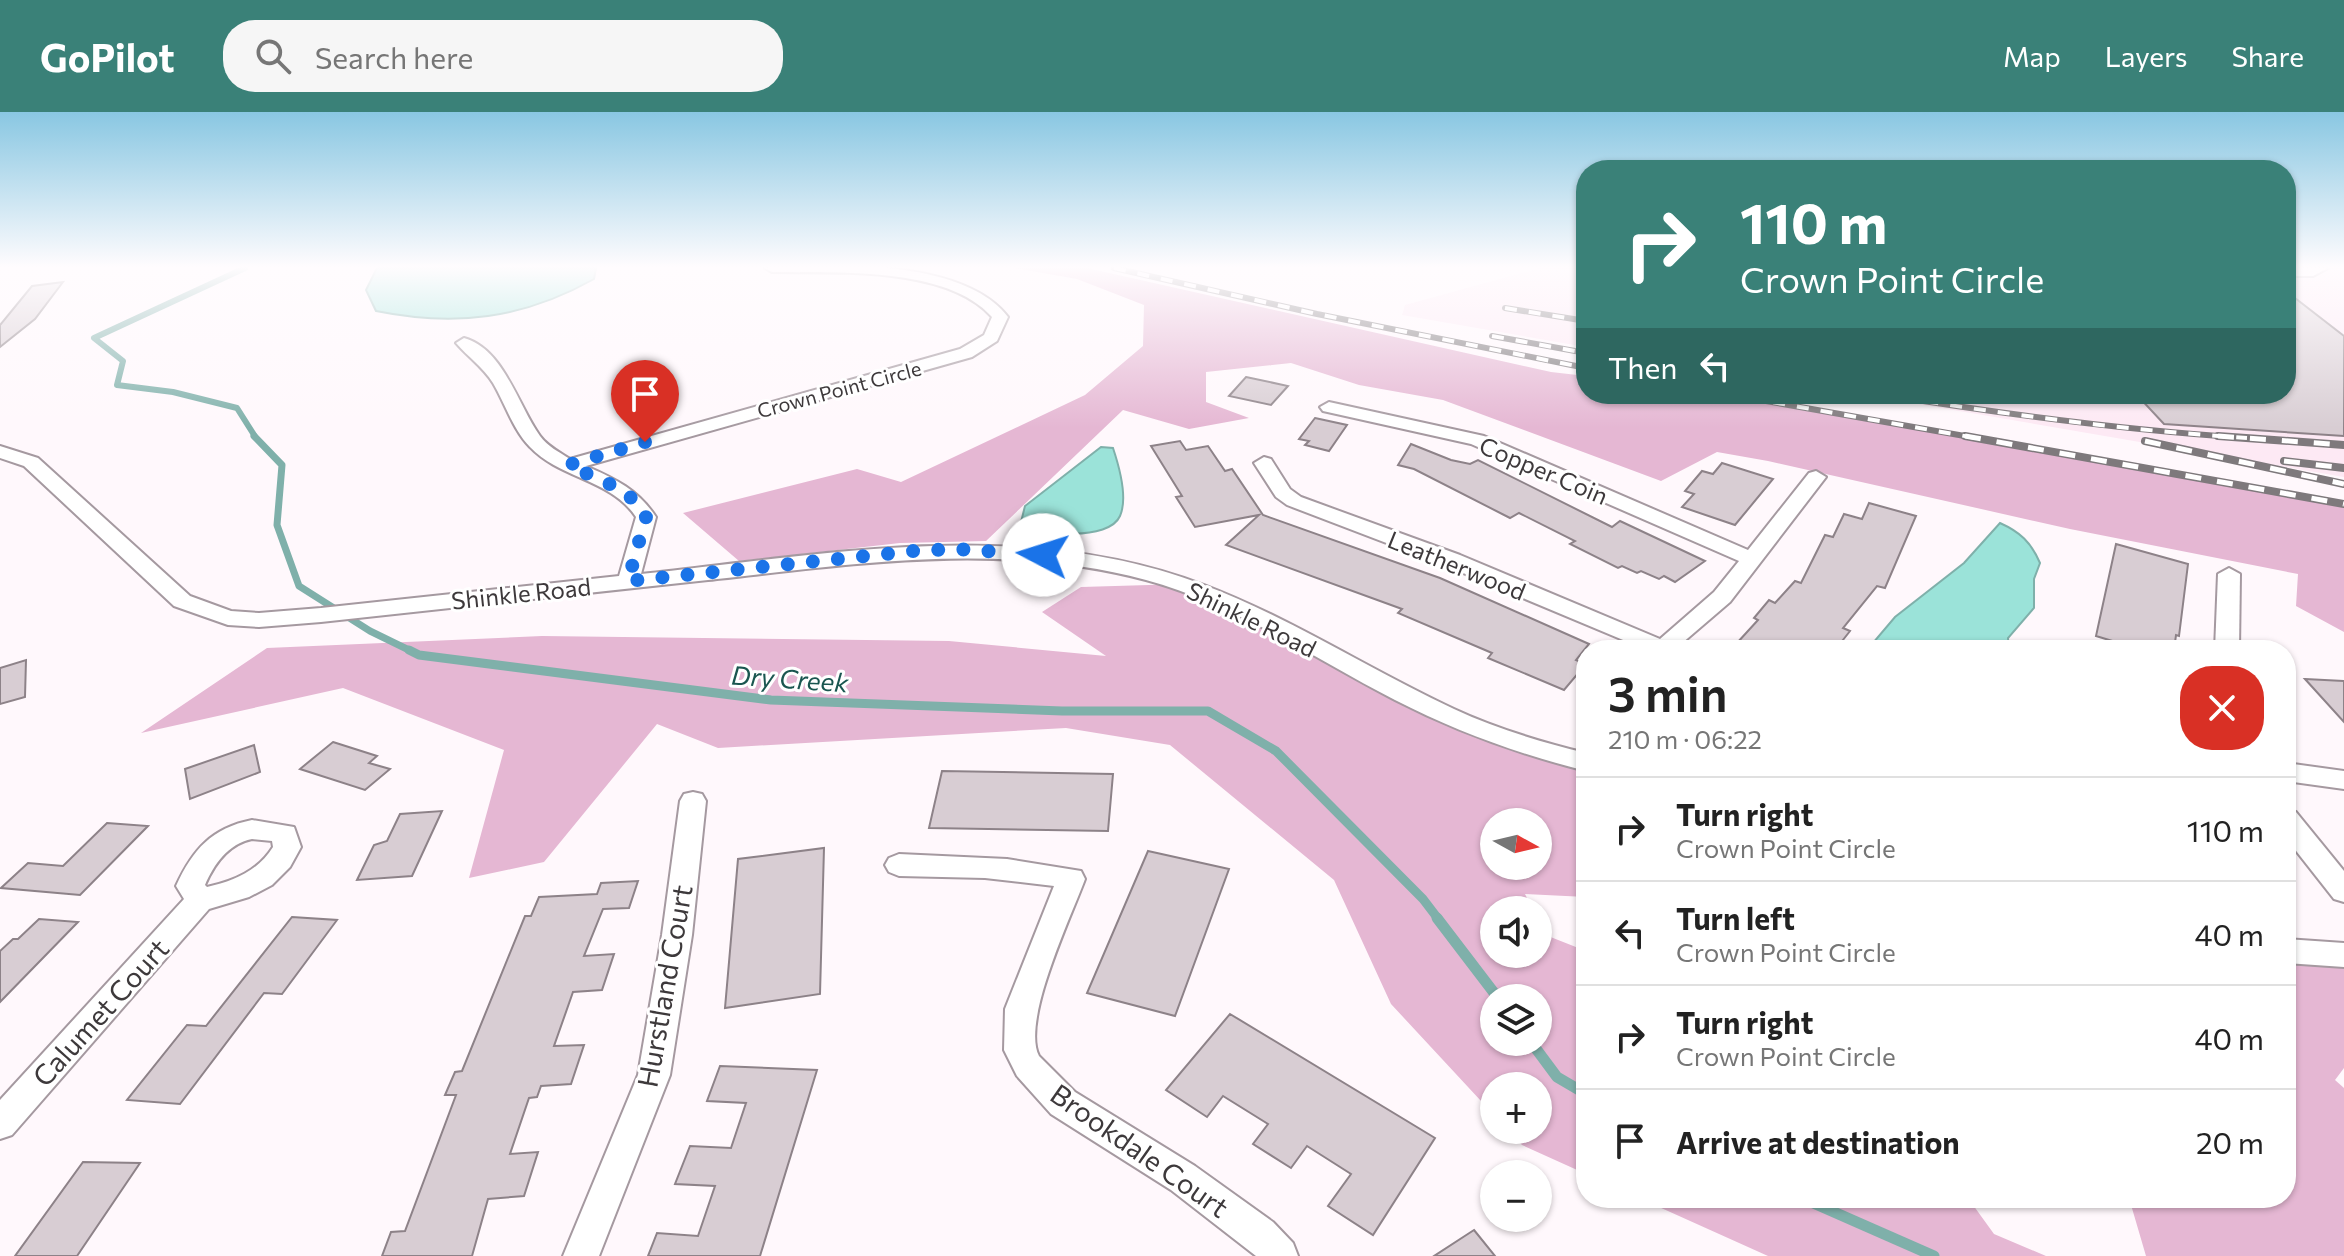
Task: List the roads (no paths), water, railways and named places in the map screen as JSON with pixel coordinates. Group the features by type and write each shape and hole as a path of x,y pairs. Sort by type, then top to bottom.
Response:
{"street":[{"name":"Crown Point Circle","path":"568,465 938,362 981,345 997,328 999,321"},
{"path":"464,343 482,356 491,368 535,442 568,465 628,494 640,505 646,517 628,581"},
{"name":"Copper Coin","path":"1329,407 1477,440 1751,559"},
{"name":"Shinkle Road","path":"0,452 31,462 182,601 228,618 259,620 321,615 841,558 956,549 1043,555 1116,567 1183,584 1233,605 1424,708 1496,737 1576,759"},
{"name":"Leatherwood","path":"1264,463 1283,493 1294,501 1452,560 1642,640"},
{"path":"1671,640 1722,597 1816,477"},
{"path":"2227,640 2229,574"},
{"path":"2296,773 2344,780"},
{"name":"Hurstland Court","path":"581,1256 654,1075 677,935 693,801"},
{"path":"2296,831 2344,891"},
{"name":"Brookdale Court","path":"899,865 986,867 1071,879 1021,1009 1020,1050 1028,1066 1063,1103 1183,1178 1260,1234 1280,1256"},
{"name":"Calumet Court","path":"0,1124 200,900"},
{"path":"2296,952 2344,955"}],"waterway":[{"path":"130,321 94,338 123,361 117,385 173,392 237,408 256,438"},
{"name":"Dry Creek","path":"254,436 282,465 277,525 299,586 370,631 413,652"},
{"name":"Dry Creek","path":"409,650 413,652"},
{"name":"Dry Creek","path":"413,652 771,700 1062,711 1208,711 1276,751 1423,899 1439,920"},
{"name":"Dry Creek","path":"1437,918 1487,984"},
{"name":"Dry Creek","path":"1541,1056 1557,1077 1576,1088"},
{"name":"Dry Creek","path":"1825,1208 1934,1256"}],"railway":[{"path":"1354,321 1576,366"},
{"path":"1492,336 1576,351"},
{"path":"1783,404 1976,438"},
{"path":"1945,404 2154,431 2247,438"},
{"path":"1965,436 2344,504"},
{"path":"2218,436 2344,445"},
{"path":"2145,441 2344,484"},
{"path":"2284,461 2344,468"}]}
